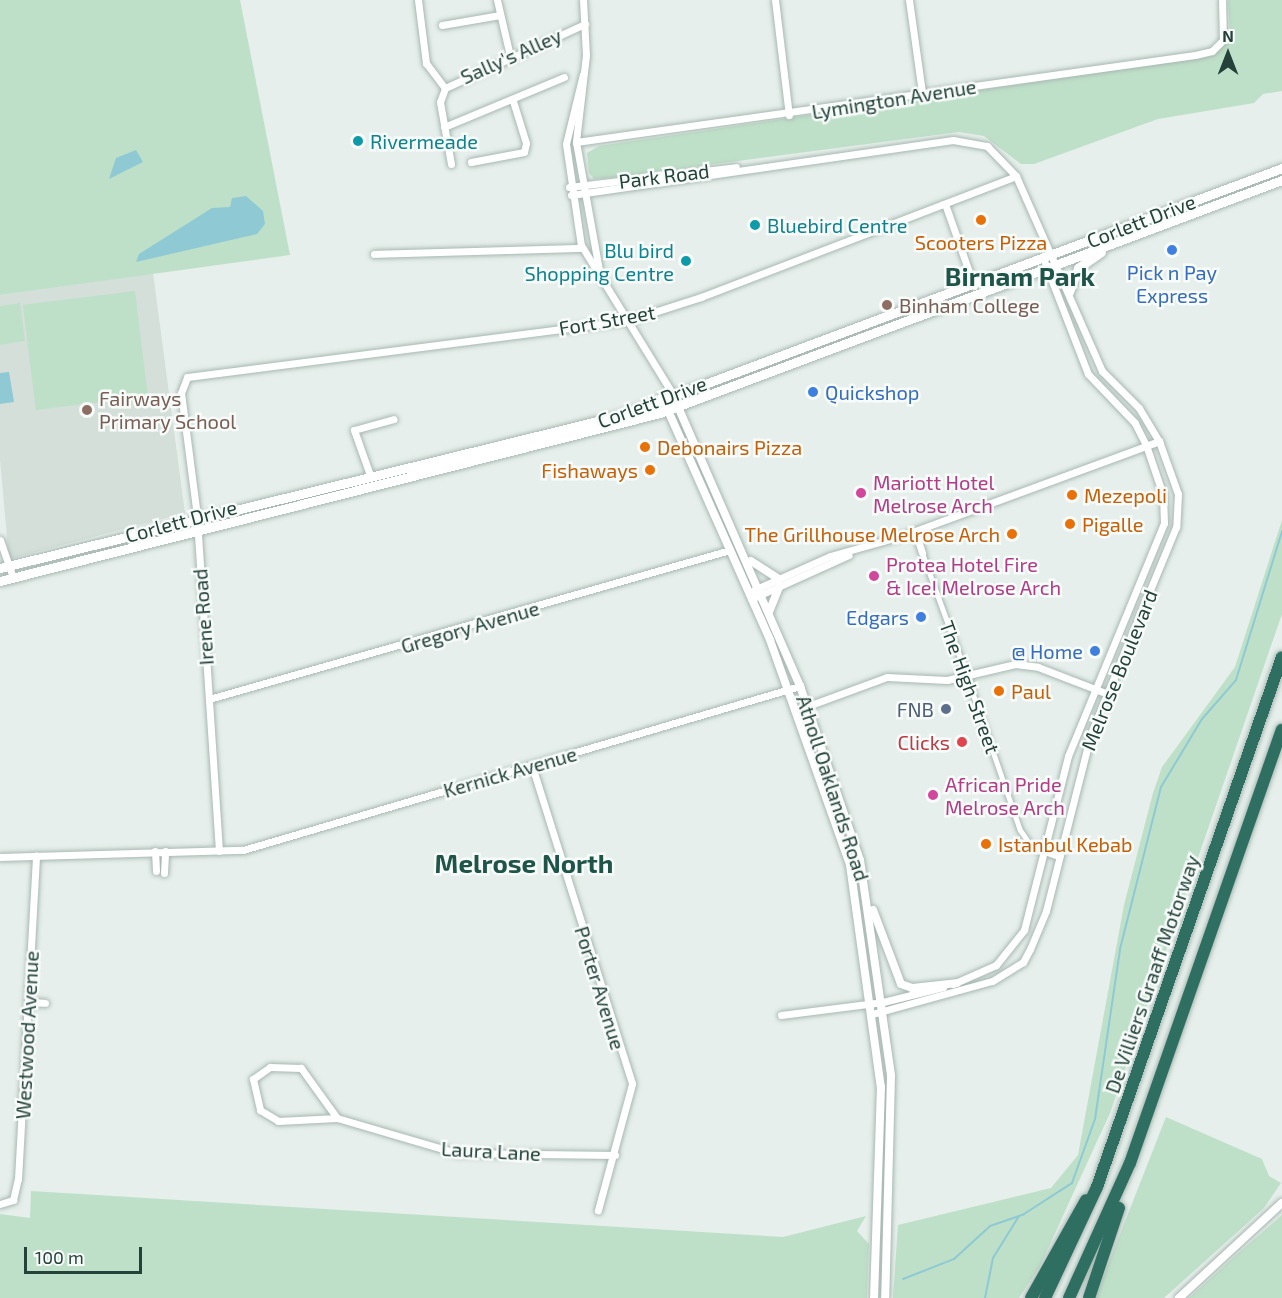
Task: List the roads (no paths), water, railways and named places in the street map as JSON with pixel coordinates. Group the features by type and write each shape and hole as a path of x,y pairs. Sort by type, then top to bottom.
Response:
{"highway":[{"name":"De Villiers Graaff Motorway","path":"1045,1298 1097,1188 1282,657"},
{"path":"1089,1298 1130,1163 1282,730"},
{"path":"1069,1298 1130,1163"},
{"path":"1031,1298 1080,1208 1097,1188"}],"main road":[{"name":"Corlett Drive","path":"0,581 198,529 582,437 668,410 1282,168"},
{"name":"Corlett Drive","path":"1055,259 1113,244 1282,180"},
{"path":"1069,292 1078,268 1113,244"},
{"name":"Corlett Drive","path":"4,567 197,516 578,428 974,286 1045,263"}],"street":[{"path":"418,0 426,63 445,88"},
{"path":"497,0 510,56"},
{"name":"Atholl Oaklands Road","path":"584,0 583,74 576,142 602,283"},
{"path":"775,0 789,115"},
{"path":"909,0 922,93"},
{"name":"Lymington Avenue","path":"576,142 789,115 922,93 1212,51 1225,34 1222,0"},
{"path":"442,25 500,15"},
{"name":"Sally's Alley","path":"451,164 440,102 445,88 510,56 585,24"},
{"name":"Atholl Oaklands Road","path":"583,74 566,130 569,187 582,248 659,380 672,393 715,482 808,706 867,893 885,1011 892,1125 885,1298"},
{"path":"444,128 513,101 564,77"},
{"path":"471,162 524,152 526,143 513,101"},
{"name":"Park Road","path":"569,187 760,166 928,144 980,142 996,152 1016,176 1044,246"},
{"name":"Park Road","path":"571,195 671,184 760,166"},
{"name":"Fort Street","path":"181,384 192,375 626,321 1016,176"},
{"path":"945,204 974,286"},
{"path":"1044,246 1055,259"},
{"path":"1044,246 1045,263"},
{"path":"374,254 582,248"},
{"name":"Melrose Boulevard","path":"872,1014 968,990 1023,962 1046,911 1081,762 1179,515 1178,494 1159,441 1139,408 1106,376 1055,259"},
{"name":"Melrose Boulevard","path":"781,1015 883,1002 957,983 996,965 1020,938 1068,756 1164,523 1163,495 1146,445 1135,423 1092,381 1078,351 1045,263"},
{"name":"Atholl Oaklands Road","path":"659,380 662,397 712,507 789,690 850,865 871,1003 882,1107 874,1298"},
{"name":"Irene Road","path":"181,384 197,516 219,851"},
{"path":"370,475 354,430 394,419"},
{"path":"750,596 830,556 851,554 1159,441"},
{"path":"712,507 715,482"},
{"name":"The High Street","path":"915,531 1020,830 1031,846 1043,853 1058,856"},
{"path":"0,540 4,567 13,577"},
{"name":"Gregory Avenue","path":"209,699 730,550"},
{"path":"746,553 758,569 779,583"},
{"path":"769,612 779,583"},
{"path":"808,706 887,677 940,681 1020,664 1108,694"},
{"name":"Kernick Avenue","path":"0,856 219,851 254,848 800,686"},
{"name":"Porter Avenue","path":"531,766 632,1084 615,1155 598,1210"},
{"path":"155,851 160,872 165,851"},
{"name":"Westwood Avenue","path":"0,1204 13,1200 18,1179 36,855"},
{"path":"867,893 897,980 912,988 957,983"},
{"path":"28,1002 45,1003"},
{"name":"Laura Lane","path":"337,1118 301,1068 270,1067 253,1079 256,1103 268,1117 337,1118 457,1154 615,1155"},
{"path":"1179,1298 1282,1203"}],"water":[{"path":"136,150 143,162 109,179 116,158"},
{"path":"246,196 263,211 265,224 257,234 136,262 139,254 212,208 230,207 232,198"},
{"path":"9,372 14,402 0,404 0,373"}],"waterway":[{"path":"903,1279 954,1259 990,1226 1024,1214 1072,1183 1095,1119 1120,949 1161,787 1202,719 1236,680 1282,531"},
{"path":"985,1298 993,1258 1019,1216"}],"place":[{"name":"Rivermeade","path":"358,141"},
{"name":"Scooters Pizza","path":"981,220"},
{"name":"Bluebird Centre","path":"755,225"},
{"name":"Pick n Pay Express","path":"1172,250"},
{"name":"Blu bird Shopping Centre","path":"686,261"},
{"name":"Binham College","path":"887,305"},
{"name":"Quickshop","path":"813,392"},
{"name":"Fairways Primary School","path":"87,410"},
{"name":"Debonairs Pizza","path":"645,447"},
{"name":"Fishaways","path":"650,470"},
{"name":"Mariott Hotel Melrose Arch","path":"861,493"},
{"name":"Mezepoli","path":"1072,495"},
{"name":"Pigalle","path":"1070,524"},
{"name":"The Grillhouse Melrose Arch","path":"1012,534"},
{"name":"Protea Hotel Fire & Ice! Melrose Arch","path":"874,576"},
{"name":"Edgars","path":"921,617"},
{"name":"@ Home","path":"1095,651"},
{"name":"Paul","path":"999,691"},
{"name":"FNB","path":"946,709"},
{"name":"Clicks","path":"962,742"},
{"name":"African Pride Melrose Arch","path":"933,795"},
{"name":"Istanbul Kebab","path":"986,844"}],"district":[{"name":"Birnam Park","path":"1020,276"},
{"name":"Melrose North","path":"524,863"}]}
